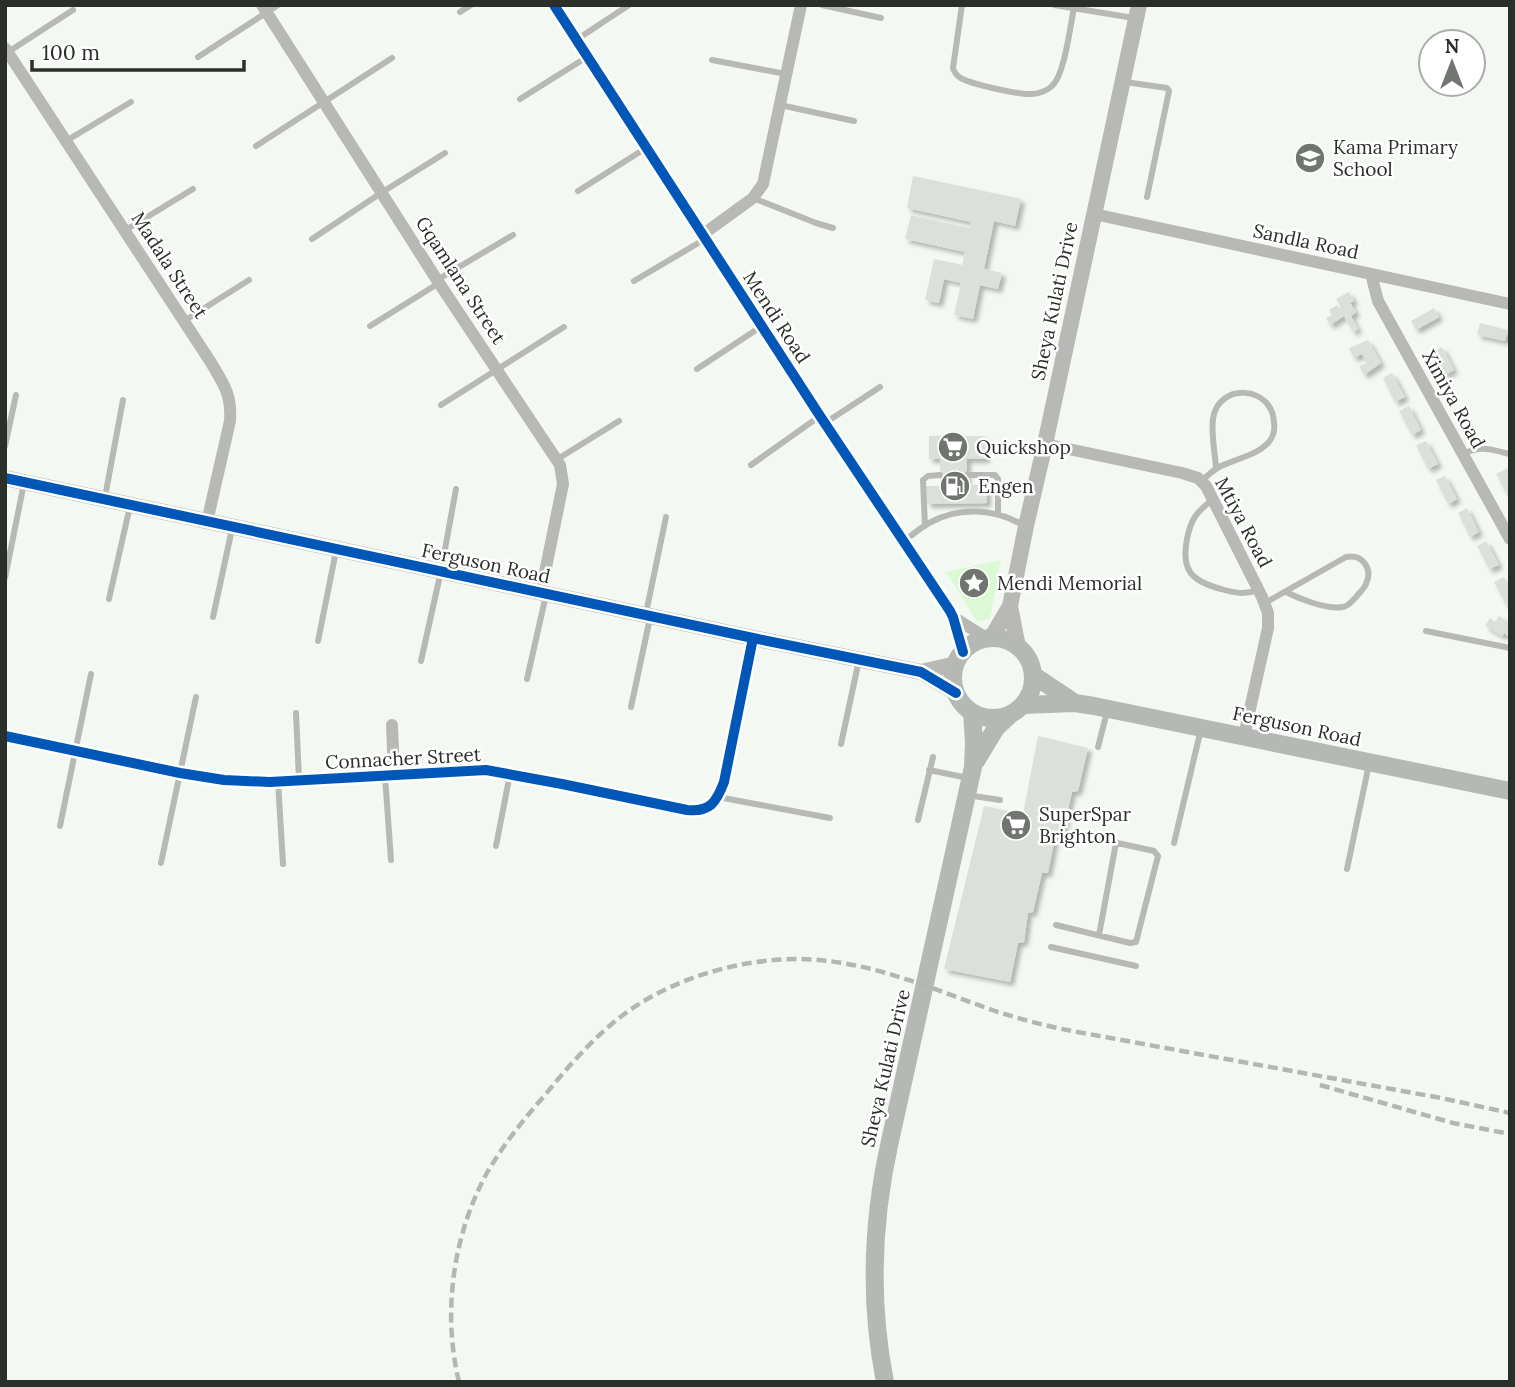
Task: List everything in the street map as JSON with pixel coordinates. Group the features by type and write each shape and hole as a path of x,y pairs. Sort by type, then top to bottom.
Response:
{"main road":[{"path":"990,638 1009,641 1018,647 1030,661 1033,675 1032,690 1018,709 1006,716 990,718 972,712 964,705 956,693 953,678 959,658 978,641 990,638"},
{"name":"Ferguson Road","path":"1033,675 1075,704"},
{"name":"Ferguson Road","path":"1018,709 1075,704 1108,709 1510,791"},
{"name":"Sheya Kulati Drive","path":"970,780 996,728 1018,709"},
{"name":"Sheya Kulati Drive","path":"885,1382 874,1290 879,1197 970,780 974,743 972,712"}],"street":[{"name":"Mendi Road","path":"554,5 953,617 959,658"},
{"path":"704,237 753,198 763,184 801,5"},
{"name":"Gqamlana Street","path":"269,8 381,193 560,465 563,484 543,593"},
{"name":"Sheya Kulati Drive","path":"990,638 1010,606 1138,12"},
{"name":"Madala Street","path":"6,50 184,321 228,393 230,421 207,522"},
{"name":"Sandla Road","path":"1094,214 1510,304"},
{"name":"Ximiya Road","path":"1371,274 1378,301 1510,539"},
{"name":"Mtiya Road","path":"1045,444 1182,473 1202,481 1206,486 1268,613 1268,628 1244,736"},
{"name":"Ferguson Road","path":"5,478 921,672 956,693"},
{"name":"Sheya Kulati Drive","path":"1010,606 1018,647"},
{"name":"Mendi Road","path":"953,617 990,638"},
{"path":"718,797 753,638"},
{"name":"Ferguson Road","path":"921,672 959,658"},
{"path":"390,775 392,725"},
{"name":"Connacher Street","path":"5,736 180,773 244,782 486,770 687,810 702,811 718,797"}],"lane":[{"path":"460,12 471,5"},
{"path":"576,40 629,5"},
{"path":"822,5 881,18"},
{"path":"962,5 953,68 955,74 964,80 986,86 1032,94 1047,90 1054,85 1058,77 1074,8"},
{"path":"1054,5 1138,12"},
{"path":"198,57 269,8"},
{"path":"6,50 74,10"},
{"path":"520,99 587,57"},
{"path":"257,146 392,58"},
{"path":"712,60 786,74"},
{"path":"1123,82 1169,91 1147,197"},
{"path":"66,141 131,102"},
{"path":"780,105 854,121"},
{"path":"578,191 646,148"},
{"path":"312,239 445,153"},
{"path":"124,231 193,189"},
{"path":"753,198 833,228"},
{"path":"370,326 513,235"},
{"path":"635,281 704,237"},
{"path":"184,321 249,280"},
{"path":"697,369 762,326"},
{"path":"441,405 564,327"},
{"path":"751,465 823,419 880,387"},
{"path":"1202,481 1216,468 1262,447 1269,441 1274,431 1274,418 1263,398 1238,392 1228,396 1216,410 1213,419 1216,468"},
{"path":"5,446 16,395"},
{"path":"105,499 123,400"},
{"path":"556,460 619,421"},
{"path":"1462,454 1481,447 1510,454"},
{"path":"925,526 923,480 928,476 940,475"},
{"path":"967,475 995,475 998,479 998,514"},
{"path":"5,578 24,482"},
{"path":"421,661 442,571 456,489"},
{"path":"1213,499 1192,519 1184,556 1188,569 1203,584 1237,593 1258,590"},
{"path":"109,599 131,504"},
{"path":"903,542 948,514 962,512 998,514 1026,526"},
{"path":"631,708 666,517"},
{"path":"213,617 232,527"},
{"path":"318,641 337,549"},
{"path":"1265,603 1346,557 1361,559 1368,567 1366,586 1347,606 1327,606 1286,592"},
{"path":"527,679 543,593"},
{"path":"1426,631 1510,648"},
{"path":"841,744 859,659"},
{"path":"60,826 91,674"},
{"path":"161,863 196,697"},
{"path":"1098,747 1108,709"},
{"path":"296,713 299,780"},
{"path":"1174,843 1202,727"},
{"path":"918,820 933,757"},
{"path":"1347,869 1370,762"},
{"path":"929,770 970,780 1000,800"},
{"path":"496,846 510,774"},
{"path":"390,775 391,860"},
{"path":"278,781 283,864"},
{"path":"718,797 830,818"},
{"path":"1056,925 1130,943 1136,942 1158,856 1154,851 1076,834"},
{"path":"1099,935 1116,843"},
{"path":"1051,947 1136,966"}],"green space":[{"path":"1001,560 990,619 977,621 946,572"}],"building":[{"path":"913,176 1021,199 1015,226 994,221 984,269 1002,273 998,289 980,285 973,319 954,315 961,283 944,279 939,303 925,300 934,259 962,265 965,252 905,239 911,215 970,228 971,222 907,208"},
{"path":"1349,292 1354,301 1350,303 1356,312 1351,316 1358,329 1353,332 1344,316 1330,325 1326,318 1332,315 1329,310 1337,305 1341,307 1336,299"},
{"path":"1434,308 1439,317 1416,330 1411,321"},
{"path":"1480,323 1508,330 1505,341 1477,335"},
{"path":"1368,340 1381,363 1364,375 1359,366 1367,363 1362,354 1354,358 1349,348"},
{"path":"1442,347 1454,370 1445,375 1433,352"},
{"path":"1392,373 1405,397 1395,402 1383,378"},
{"path":"1409,406 1421,430 1412,435 1399,411"},
{"path":"929,436 986,436 986,459 967,459 967,485 987,485 987,503 927,504 926,486 940,486 940,459 929,459"},
{"path":"1426,441 1438,464 1428,469 1416,445"},
{"path":"1510,467 1510,500 1496,474"},
{"path":"1445,476 1457,499 1448,504 1436,480"},
{"path":"1467,508 1479,532 1470,537 1458,513"},
{"path":"1486,541 1499,565 1489,569 1477,546"},
{"path":"1504,577 1510,589 1510,603 1506,605 1494,582"},
{"path":"1499,616 1510,623 1510,637 1504,633 1502,636 1485,626 1490,618 1495,622"},
{"path":"1038,736 1088,748 1078,791 1072,792 1063,832 1056,832 1048,873 1042,873 1033,912 1028,913 1024,942 1018,943 1010,982 944,969 984,806 1023,814"}],"railway":[{"path":"459,1382 451,1328 454,1274 466,1221 494,1161 522,1122 561,1076 614,1022 677,984 723,969 772,960 796,959 847,964 897,976 995,1011 1053,1027 1510,1113"},
{"path":"1320,1085 1453,1123 1510,1134"}],"cycle path":[{"path":"554,5 820,416 950,611 963,652"},
{"path":"5,478 921,672 956,693"},
{"path":"5,736 224,780 270,782 486,770 695,810 711,805 724,782 753,638"}],"place":[{"name":"Kama Primary School","path":"1310,158"},
{"name":"Quickshop","path":"953,447"},
{"name":"Engen","path":"955,486"},
{"name":"Mendi Memorial","path":"974,583"},
{"name":"SuperSpar Brighton","path":"1016,825"}]}
